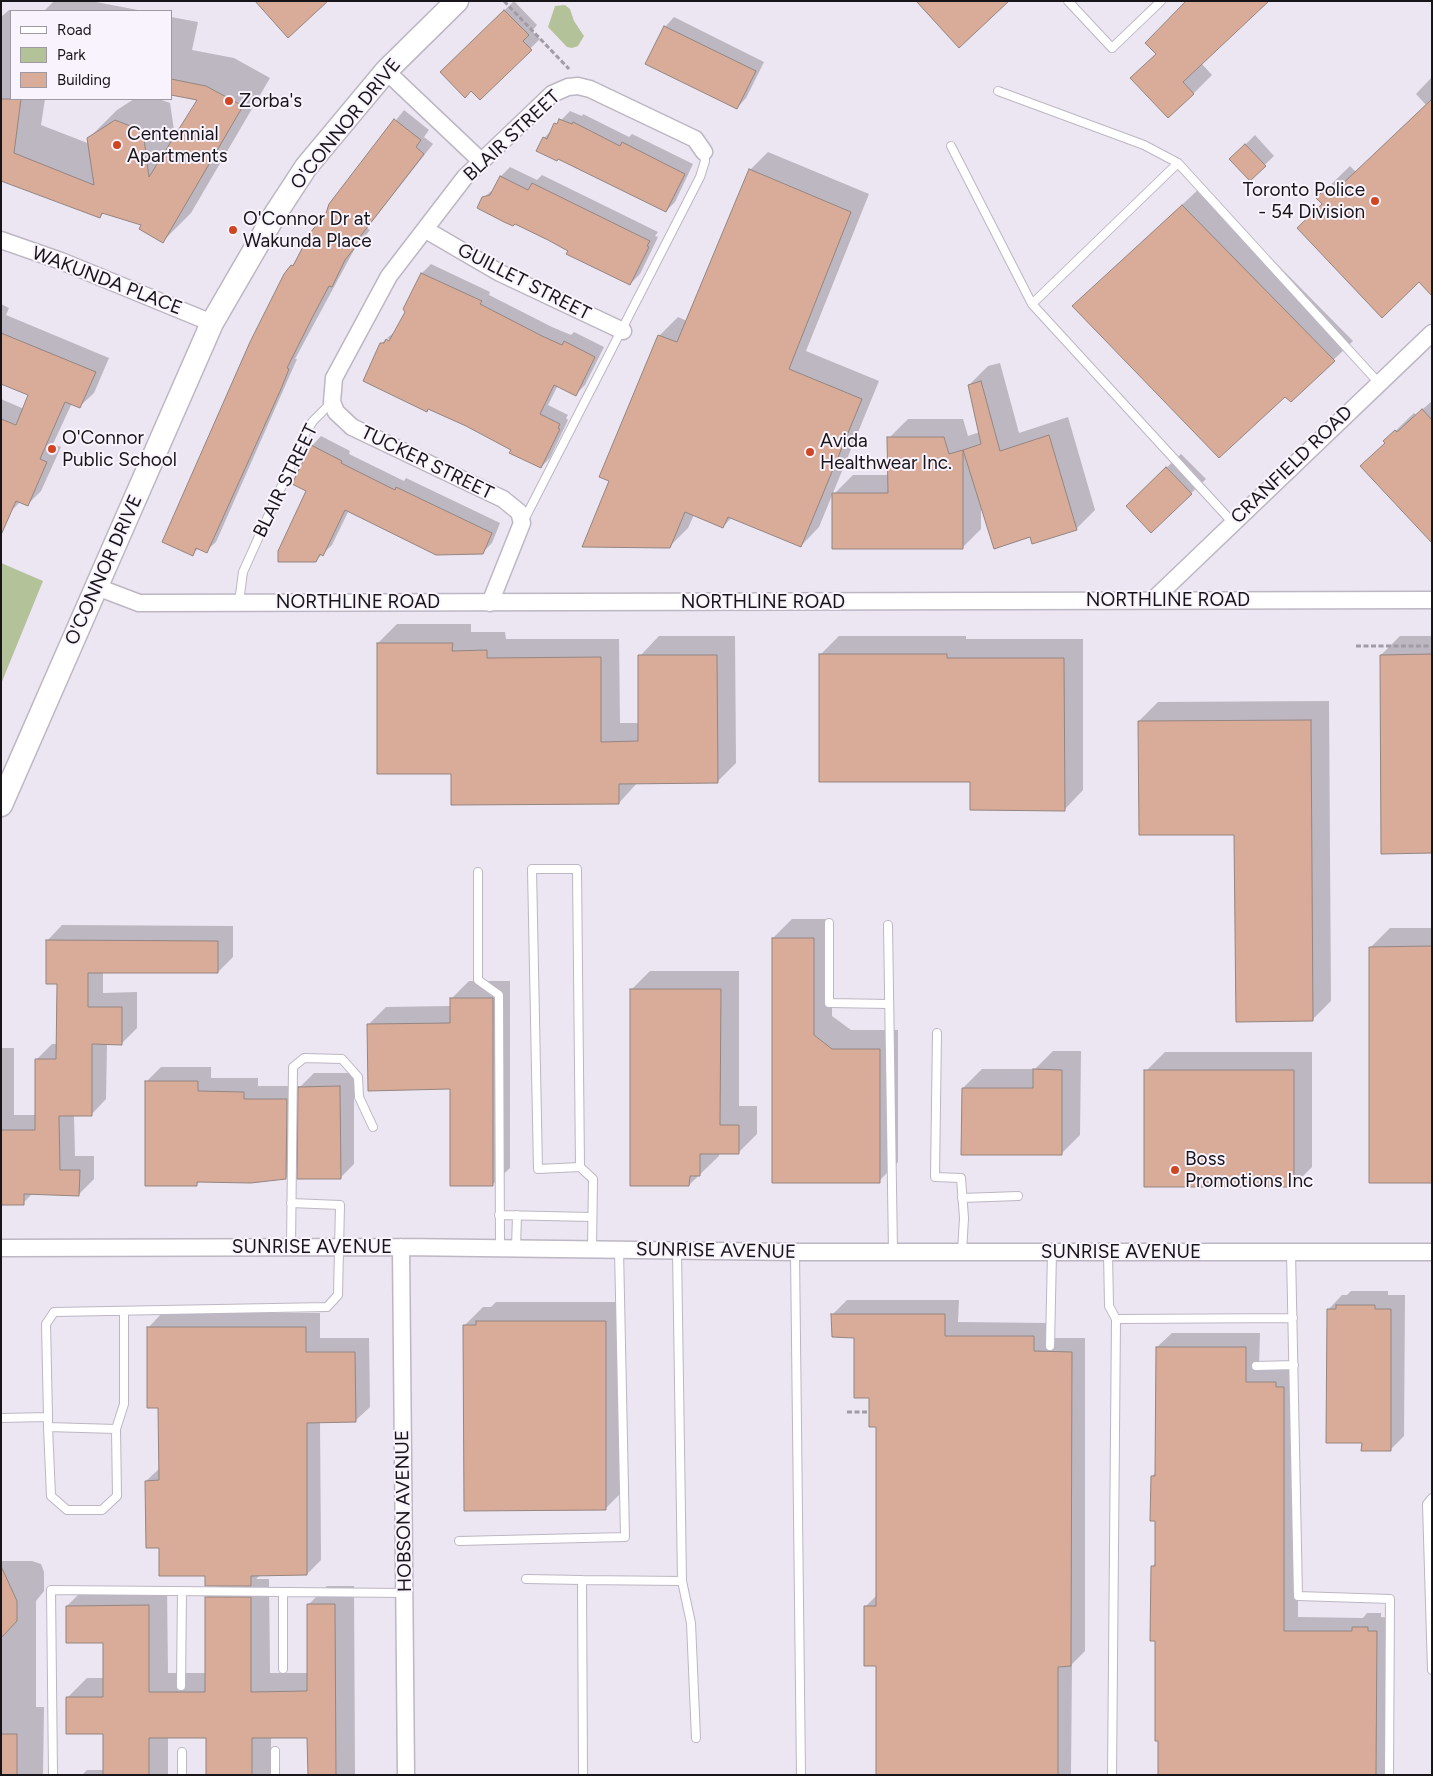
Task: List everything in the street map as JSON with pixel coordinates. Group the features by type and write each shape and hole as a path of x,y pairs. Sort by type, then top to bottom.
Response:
{"main road":[{"name":"O'CONNOR DRIVE","path":"1,805 212,323 306,166 386,71 457,1"}],"street":[{"path":"386,71 481,161"},
{"name":"BLAIR STREET","path":"332,402 334,378 389,276 465,177 552,94 568,86 590,89 695,140 704,152"},
{"name":"GUILLET STREET","path":"426,230 500,273 622,332"},
{"name":"WAKUNDA PLACE","path":"1,240 212,323"},
{"name":"CRANFIELD ROAD","path":"1154,599 1378,382 1432,333"},
{"name":"TUCKER STREET","path":"332,402 336,412 352,427 503,499 518,512 522,523"},
{"name":"BLAIR STREET","path":"490,603 522,523"},
{"name":"NORTHLINE ROAD","path":"97,587 139,604 239,602 490,603 1154,599 1432,600"},
{"name":"SUNRISE AVENUE","path":"1,1248 402,1247 795,1252 1432,1252"},
{"name":"HOBSON AVENUE","path":"402,1247 406,1775"}],"lane":[{"path":"1068,1 1112,48 1161,1"},
{"path":"998,91 1144,145 1178,163 1378,382"},
{"path":"951,146 1032,304 1233,523"},
{"name":"BLAIR STREET","path":"522,523 622,332 700,177 705,161 704,152"},
{"path":"1032,304 1178,163"},
{"name":"BLAIR STREET","path":"239,602 243,572 306,432 313,421 332,402"},
{"path":"580,1166 538,1168 532,869 577,869 580,1166 593,1179 592,1249"},
{"path":"478,872 478,980 499,995 500,1215 508,1248"},
{"path":"829,923 829,1003 889,1004"},
{"path":"888,926 893,1252"},
{"path":"937,1033 935,1177 961,1178 964,1218 962,1252"},
{"path":"291,1247 292,1068 304,1058 342,1059 358,1077 359,1097 374,1127"},
{"path":"962,1198 1018,1196"},
{"path":"124,1311 124,1404 116,1429 117,1496 102,1510 67,1510 51,1496 46,1324 54,1312 326,1307 338,1295 340,1204 291,1203"},
{"path":"500,1215 591,1217"},
{"path":"508,1248 517,1215"},
{"path":"458,1541 625,1537 619,1250"},
{"path":"677,1250 682,1582 690,1623 696,1738"},
{"path":"795,1252 801,1775"},
{"path":"1050,1346 1052,1252"},
{"path":"1108,1252 1109,1306 1116,1319 1112,1775"},
{"path":"1291,1252 1298,1596 1390,1599 1390,1775"},
{"path":"1116,1319 1293,1318"},
{"path":"1256,1366 1294,1365"},
{"path":"1,1418 48,1417"},
{"path":"48,1427 116,1429"},
{"path":"1432,1498 1427,1504 1432,1670"},
{"path":"526,1579 682,1582"},
{"path":"582,1580 583,1775"},
{"path":"53,1775 51,1590 404,1593"},
{"path":"181,1686 182,1592"},
{"path":"283,1592 283,1669"},
{"path":"274,1751 275,1775"},
{"path":"182,1752 182,1775"}],"path":[{"path":"504,1 570,70"},
{"path":"1356,646 1432,646"},
{"path":"847,1412 869,1412"}],"green space":[{"path":"565,5 570,9 574,21 584,36 578,46 572,48 567,47 548,27 555,6"},
{"path":"1,563 43,581 1,684"}],"building":[{"path":"255,1 328,1 288,38"},
{"path":"916,1 1009,1 959,48"},
{"path":"1186,1 1269,1 1183,82 1194,94 1168,118 1130,78 1156,54 1145,43"},
{"path":"504,10 529,35 523,41 532,50 480,100 471,91 465,98 440,72"},
{"path":"664,26 756,71 737,109 645,64"},
{"name":"Centennial Apartments","path":"172,79 206,86 243,106 163,243 139,229 141,225 102,213 100,218 1,181 1,99 21,100 14,153 94,185 87,138 115,120 143,131 149,177 197,100 172,95"},
{"name":"Toronto Police - 54 Division","path":"1432,99 1432,296 1419,282 1382,318 1297,228 1322,204 1316,198 1330,184 1336,190"},
{"path":"394,119 421,140 416,147 424,154 359,238 361,240 345,260 332,287 329,286 287,368 289,369 281,389 207,553 196,548 193,556 162,542 250,342 284,274 291,265 293,266 310,233 326,213 329,204"},
{"path":"559,119 572,124 573,122 620,146 622,142 685,174 666,212 558,159 557,161 536,151 543,137 547,139 554,123 557,124"},
{"path":"1245,144 1266,166 1250,181 1229,159"},
{"path":"749,169 851,212 789,369 862,399 801,547 728,517 723,528 685,512 670,548 582,547 609,481 599,477 658,335 677,342"},
{"path":"500,176 528,190 532,183 650,241 647,246 649,247 630,285 566,254 568,251 548,240 515,224 513,226 504,222 477,208 482,197 490,195"},
{"path":"1182,205 1335,361 1291,402 1285,397 1219,458 1072,306"},
{"path":"421,273 482,301 480,304 542,336 562,345 564,341 595,357 576,396 554,385 540,414 560,424 558,428 560,429 541,468 509,453 511,450 466,426 428,409 427,412 363,381 380,343 384,343 386,339 389,341 405,312 403,309"},
{"path":"1,333 96,372 80,408 65,402 40,459 47,462 28,506 16,501 1,535 1,419 16,425 28,395 1,384"},
{"path":"981,381 1000,451 1049,435 1077,530 1032,544 1030,537 994,549 963,450 981,444 968,385"},
{"path":"1422,409 1432,420 1432,543 1360,466 1385,443 1383,441 1395,430 1397,432"},
{"path":"887,437 944,437 949,454 963,450 963,549 832,549 832,493 888,493"},
{"path":"311,445 342,461 341,463 395,490 396,487 492,533 483,554 436,555 345,510 323,556 320,554 316,562 278,562 278,551 306,491 292,484"},
{"path":"1166,467 1192,494 1151,533 1126,506"},
{"path":"377,643 453,643 452,651 487,650 487,658 601,657 601,742 638,741 638,655 717,655 718,783 619,784 619,804 451,805 451,774 377,774"},
{"path":"819,654 947,654 947,658 1064,658 1065,811 970,810 970,782 819,782"},
{"path":"1432,654 1432,853 1381,854 1380,655"},
{"path":"1311,720 1313,1021 1236,1022 1234,835 1139,835 1138,721"},
{"path":"772,938 814,938 814,1035 832,1049 880,1049 880,1183 772,1183"},
{"path":"46,940 218,941 218,973 88,973 88,1007 122,1007 122,1045 92,1044 92,1116 59,1116 60,1170 80,1170 79,1196 24,1194 24,1205 1,1205 1,1130 35,1130 35,1059 56,1059 57,984 46,984"},
{"path":"1432,946 1432,1183 1369,1183 1369,947"},
{"path":"630,989 721,989 720,1125 739,1125 739,1154 700,1154 700,1176 690,1176 689,1186 630,1186"},
{"path":"450,998 493,998 493,1186 450,1186 450,1089 368,1091 367,1024 450,1023"},
{"path":"1033,1069 1062,1070 1062,1155 961,1155 962,1088 1033,1088"},
{"path":"1144,1070 1294,1070 1294,1187 1144,1187"},
{"path":"145,1081 198,1081 198,1091 244,1092 244,1099 287,1099 286,1179 251,1183 197,1182 197,1186 145,1186"},
{"path":"340,1086 341,1179 297,1179 298,1087"},
{"path":"1336,1305 1375,1305 1375,1309 1391,1309 1391,1451 1361,1451 1362,1443 1326,1443 1327,1309 1336,1309"},
{"path":"831,1314 945,1314 945,1336 1034,1336 1034,1351 1072,1352 1071,1666 1058,1667 1058,1775 876,1775 876,1666 864,1666 864,1606 876,1606 876,1427 869,1427 869,1398 854,1398 854,1338 832,1337"},
{"path":"476,1321 606,1321 606,1510 464,1511 463,1325 476,1325"},
{"path":"147,1327 306,1327 306,1352 355,1352 356,1422 307,1423 307,1575 251,1576 251,1586 205,1586 205,1576 159,1576 159,1548 146,1548 145,1481 159,1480 158,1408 147,1408"},
{"path":"1156,1347 1246,1347 1246,1382 1276,1382 1276,1387 1284,1387 1284,1631 1352,1631 1352,1627 1368,1627 1368,1631 1377,1631 1376,1775 1158,1775 1158,1741 1155,1741 1155,1641 1150,1641 1151,1566 1155,1566 1155,1521 1150,1521 1151,1476 1155,1476"},
{"path":"1,1566 17,1601 17,1621 1,1638"},
{"path":"205,1597 251,1597 251,1692 307,1691 307,1604 335,1604 336,1775 308,1775 307,1738 252,1738 252,1775 206,1775 206,1738 149,1738 149,1775 103,1775 103,1734 66,1734 66,1697 103,1697 103,1643 66,1643 66,1606 149,1605 149,1692 205,1692"},
{"path":"1,1734 17,1734 17,1775 1,1775"}],"place":[{"name":"Zorba's","path":"229,101"},
{"name":"Centennial Apartments","path":"117,145"},
{"name":"Toronto Police - 54 Division","path":"1375,201"},
{"name":"O'Connor Dr at Wakunda Place","path":"233,230"},
{"name":"O'Connor Public School","path":"52,449"},
{"name":"Avida Healthwear Inc.","path":"810,452"},
{"name":"Boss Promotions Inc","path":"1175,1170"}]}
